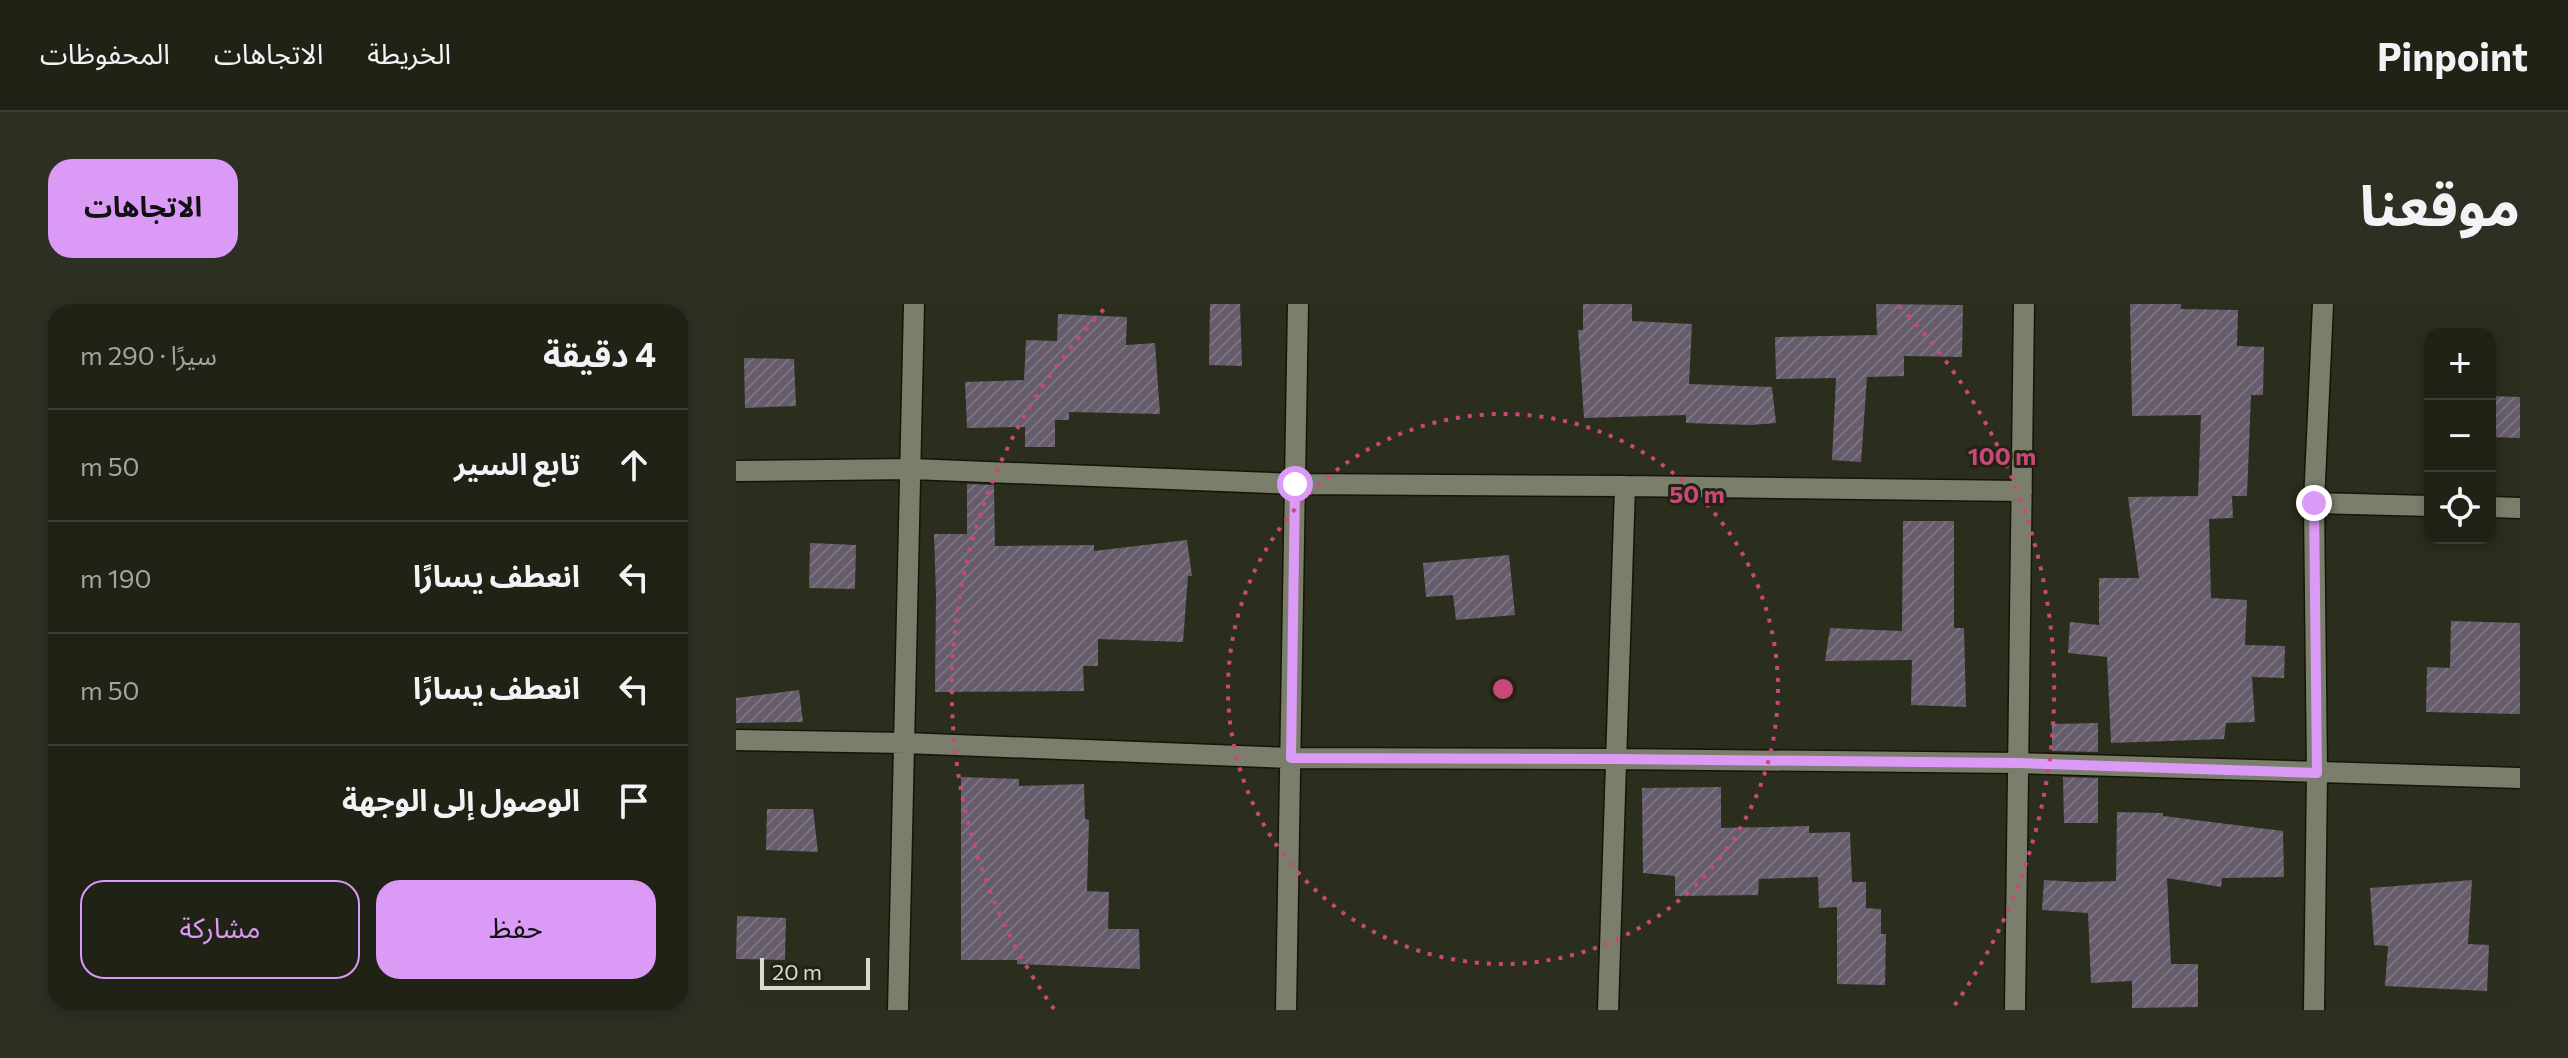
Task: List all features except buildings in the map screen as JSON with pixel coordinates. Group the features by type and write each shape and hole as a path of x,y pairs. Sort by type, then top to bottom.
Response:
{"street":[{"path":"898,1010 914,304"},
{"path":"1286,1010 1298,304"},
{"path":"2015,1010 2024,304"},
{"path":"2314,1010 2317,773 2314,503 2323,304"},
{"path":"736,471 912,469 1295,484 2022,491"},
{"path":"1608,1010 1625,486"},
{"path":"2314,503 2424,506"},
{"path":"2496,507 2520,508"},
{"path":"736,740 905,743 1291,758 2019,763 2520,778"}],"route":[{"path":"1295,484 1291,758 2019,763 2317,773 2314,503"}]}
